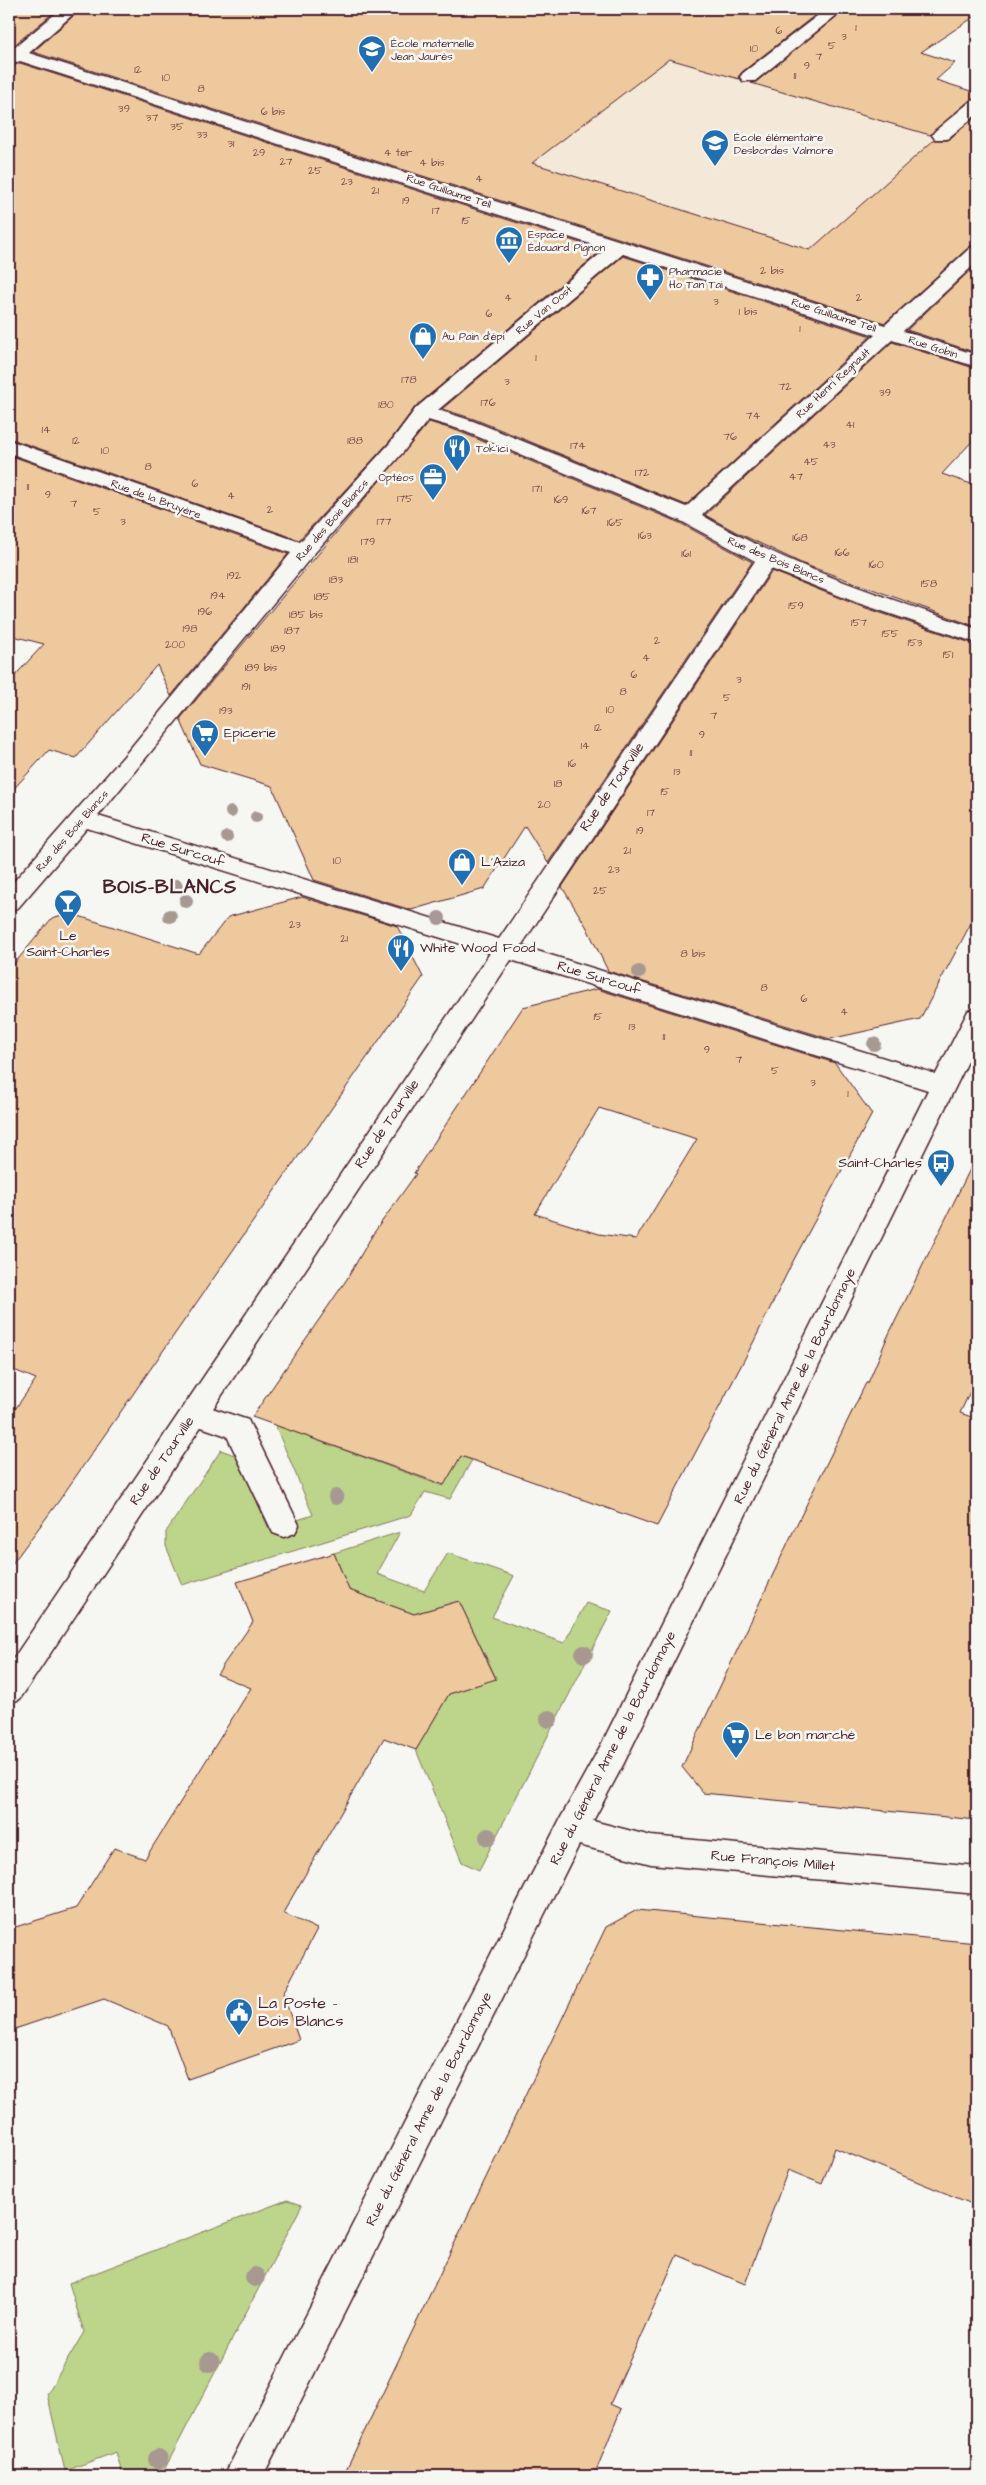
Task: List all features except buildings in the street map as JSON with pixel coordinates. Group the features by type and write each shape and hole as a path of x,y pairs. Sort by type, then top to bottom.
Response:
{"street":[{"path":"11,55 71,9"},
{"path":"749,77 836,9"},
{"name":"Rue Guillaume Tell","path":"11,55 621,246 888,332"},
{"path":"941,135 977,105"},
{"name":"Rue Van Oost","path":"423,412 621,246"},
{"name":"Rue Henri Regnault","path":"689,516 977,252"},
{"name":"Rue Gobin","path":"888,332 977,361"},
{"name":"Rue des Bois Blancs","path":"9,902 83,818 304,552 397,447 423,412 466,424 689,516 722,538 767,559 977,636"},
{"name":"Rue de la Bruyère","path":"9,446 304,552"},
{"name":"Rue de Tourville","path":"9,1690 504,948 767,559"},
{"name":"Rue Surcouf","path":"83,818 943,1085"},
{"name":"Rue du Général Anne de la Bourdonnaye","path":"242,2476 571,1829 613,1752 977,1017"},
{"path":"194,1413 238,1428 284,1526"},
{"name":"Rue François Millet","path":"571,1829 650,1850 977,1880"}],"shaded area":[{"name":"École élémentaire Desbordes Valmore","path":"620,45 977,149 977,166 869,264 452,169"}],"green space":[{"path":"275,1425 443,1486 461,1456 472,1460 450,1499 425,1492 411,1515 182,1585 166,1546 166,1532 221,1450 237,1456 269,1529 313,1515"},
{"path":"400,1532 377,1574 424,1591 448,1553 514,1576 492,1617 564,1643 586,1603 612,1611 479,1870 462,1862 416,1750 449,1694 496,1678 459,1601 414,1614 349,1590 334,1553"},
{"path":"287,2200 302,2205 161,2476 123,2476 116,2452 65,2471 47,2394 84,2332 69,2283"}],"place":[{"name":"École maternelle Jean Jaurès","path":"372,73"},
{"name":"École élémentaire Desbordes Valmore","path":"715,167"},
{"name":"Espace Édouard Pignon","path":"509,264"},
{"name":"Pharmacie Ho Tan Tai","path":"650,301"},
{"name":"Au Pain d'épi","path":"423,360"},
{"name":"Tok'ici","path":"457,472"},
{"name":"Optéos","path":"433,501"},
{"name":"Epicerie","path":"205,757"},
{"name":"L'Aziza","path":"462,886"},
{"name":"Le Saint-Charles","path":"68,927"},
{"name":"White Wood Food","path":"401,972"},
{"name":"Saint-Charles","path":"941,1187"},
{"name":"Le bon marché","path":"736,1759"},
{"name":"La Poste - Bois Blancs","path":"239,2036"}],"district":[{"name":"BOIS-BLANCS","path":"170,887"}]}
